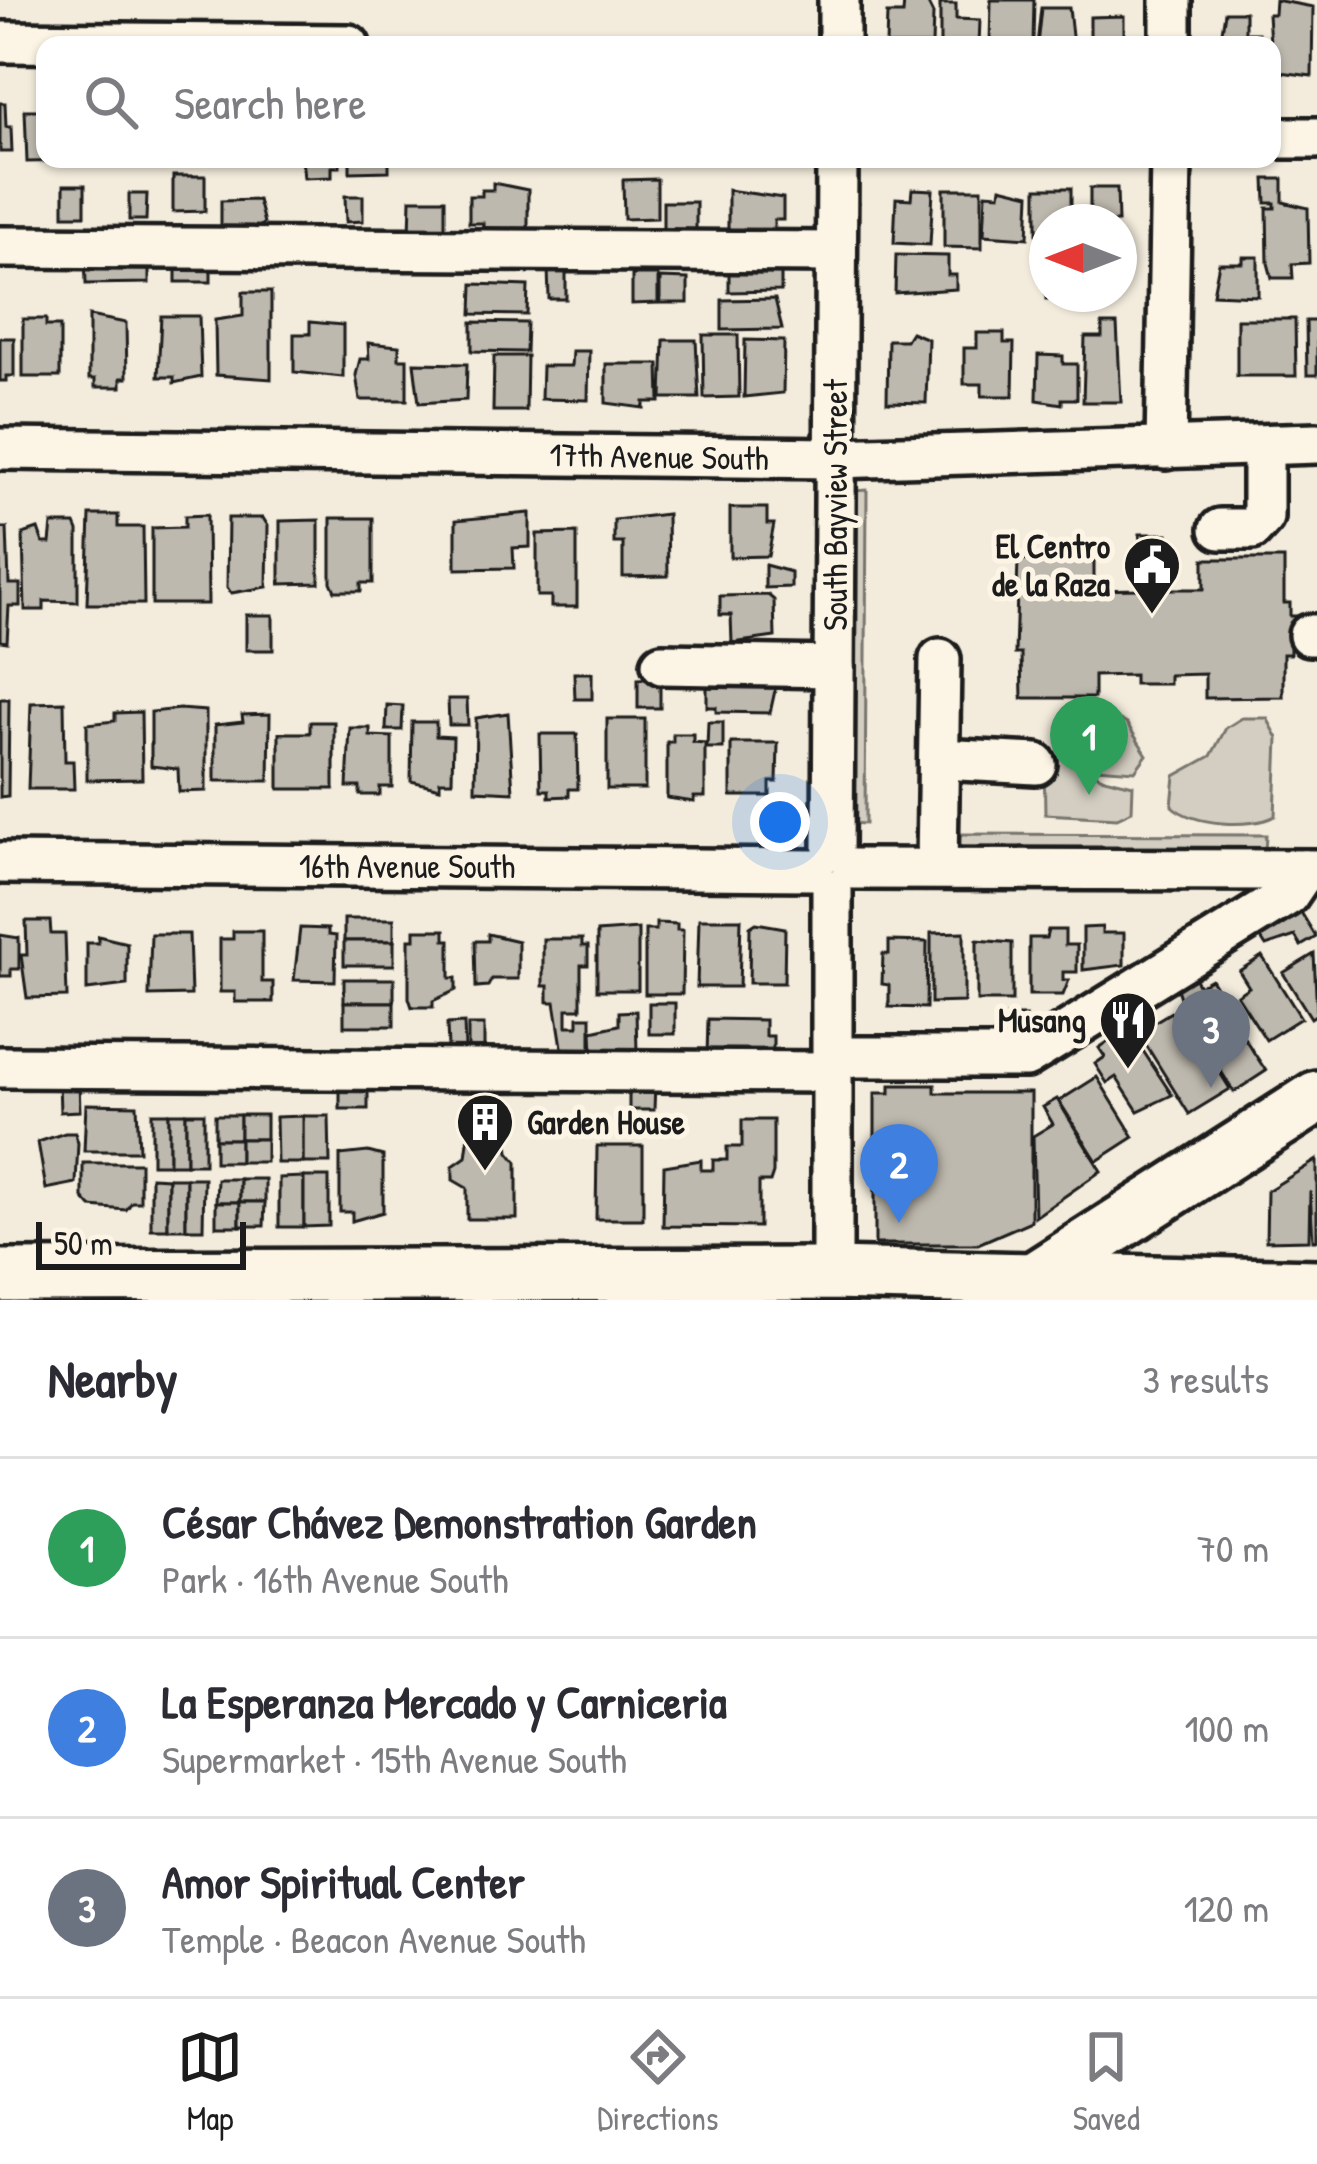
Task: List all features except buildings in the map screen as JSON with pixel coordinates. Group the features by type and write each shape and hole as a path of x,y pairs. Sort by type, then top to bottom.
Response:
{"main road":[{"path":"1014,1291 1317,1097"},
{"path":"0,1276 742,1288 832,1274 1014,1291 1317,1286"}],"street":[{"path":"839,0 839,36"},
{"path":"1171,36 1172,0"},
{"path":"0,42 36,42"},
{"path":"1281,138 1317,138"},
{"name":"South Bayview Street","path":"832,1274 837,168"},
{"path":"1166,449 1171,168"},
{"path":"0,247 836,252"},
{"name":"17th Avenue South","path":"0,449 836,458 1317,443"},
{"path":"1220,530 1252,529 1263,517 1263,446"},
{"path":"937,867 940,659"},
{"path":"662,664 834,667"},
{"path":"940,759 1036,764"},
{"name":"16th Avenue South","path":"0,863 1311,870"},
{"path":"0,1067 832,1065 1026,1057 1288,896 1311,870"}],"shaded area":[{"path":"867,490 865,824 848,823 853,491"},
{"path":"1111,715 1127,724 1147,755 1135,771 1096,768 1083,748 1092,731 1091,716"},
{"path":"1242,718 1267,718 1278,738 1275,816 1251,823 1222,823 1193,817 1172,806 1175,776 1211,756 1226,728"},
{"path":"1077,754 1100,777 1133,785 1132,811 1117,818 1045,814 1044,757"},
{"path":"953,834 1266,835 1265,852 957,851"}],"place":[{"name":"El Centro de la Raza","path":"1152,616"},
{"name":"César Chávez Demonstration Garden","path":"1089,795"},
{"name":"Musang","path":"1128,1071"},
{"name":"Amor Spiritual Center","path":"1211,1088"},
{"name":"Garden House","path":"485,1173"},
{"name":"La Esperanza Mercado y Carniceria","path":"899,1223"}]}
